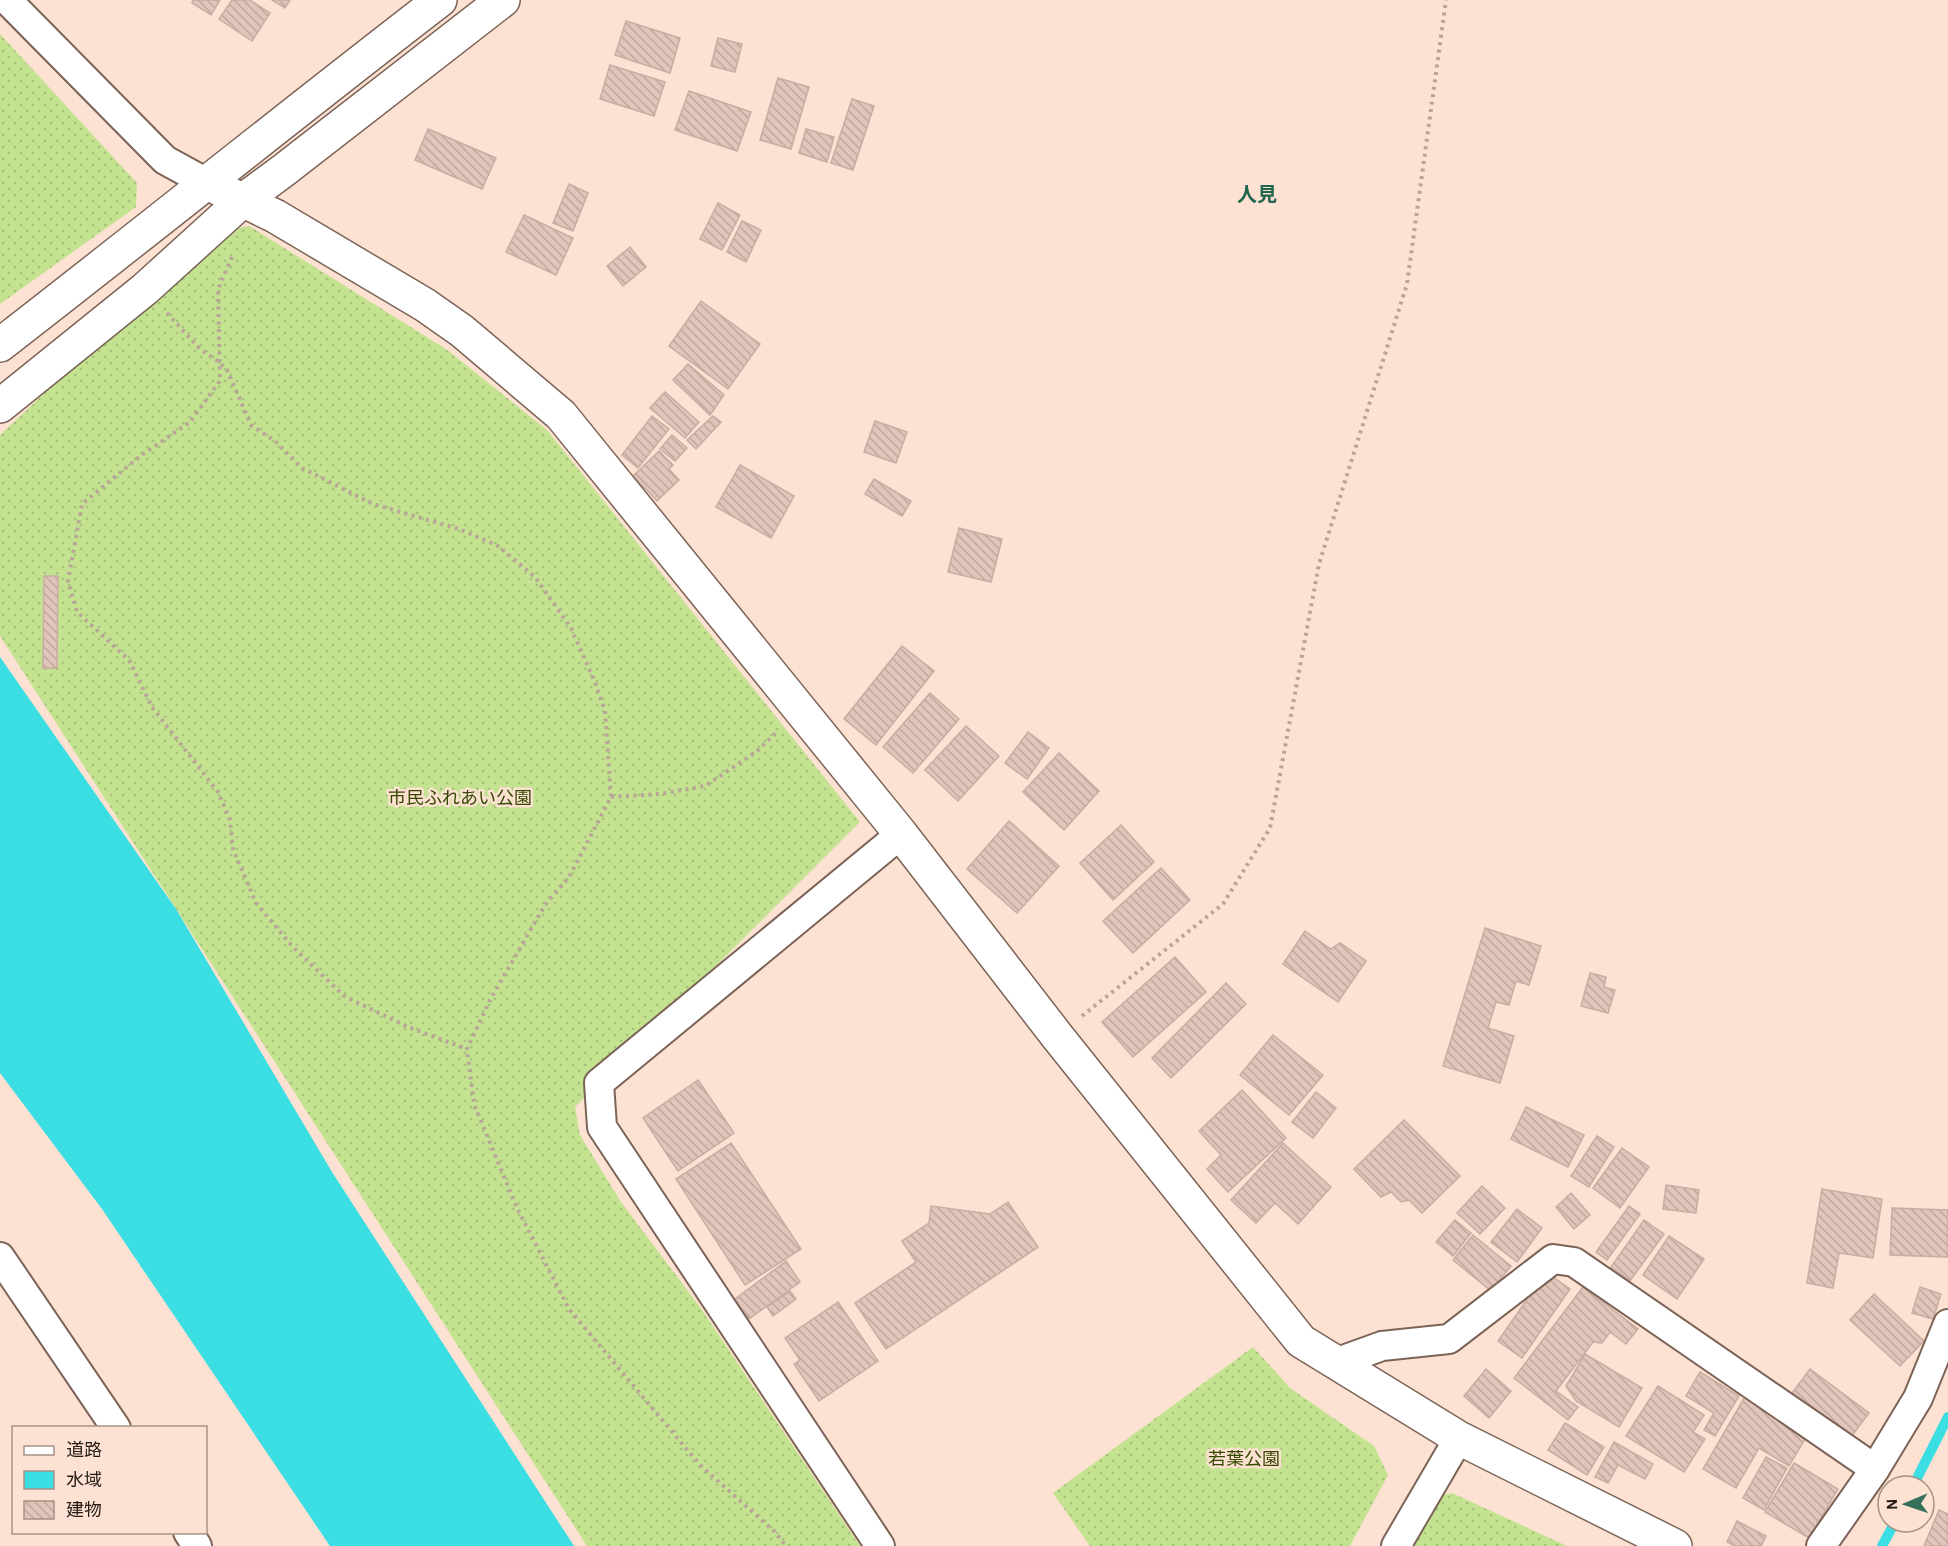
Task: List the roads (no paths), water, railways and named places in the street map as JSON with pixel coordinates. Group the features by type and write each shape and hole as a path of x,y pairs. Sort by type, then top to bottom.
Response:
{"street":[{"path":"7,0 165,160 275,216 425,305 462,331 561,415 901,834 1057,1036 1301,1341 1460,1438 1675,1546"},
{"path":"0,345 207,183 239,155 440,0"},
{"path":"0,406 145,289 242,201 503,0"},
{"path":"880,1546 602,1127 599,1083 901,834"},
{"path":"0,1257 115,1426"},
{"path":"1335,1363 1382,1346 1449,1339 1553,1259 1574,1262 1875,1469"},
{"path":"1821,1546 1875,1469 1918,1398 1948,1324"},
{"path":"1396,1546 1460,1438"}],"water":[{"path":"0,657 176,909 332,1172 574,1546 330,1546 102,1209 0,1073"}],"waterway":[{"path":"1919,1474 1948,1417"},
{"path":"1882,1546 1888,1534"}],"district":[{"name":"人見","path":"1257,195"}],"park label":[{"name":"市民ふれあい公園","path":"460,799"},
{"name":"若葉公園","path":"1244,1460"}]}
